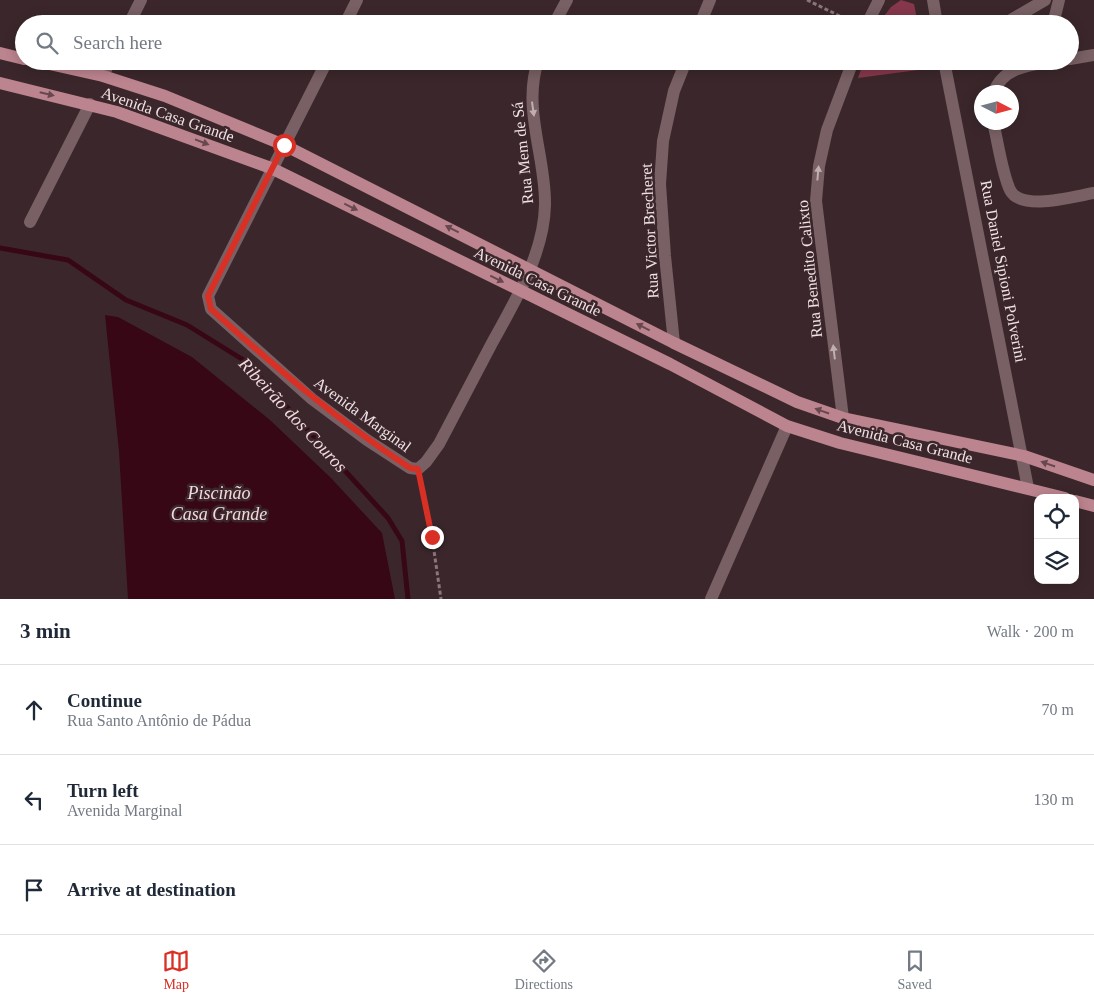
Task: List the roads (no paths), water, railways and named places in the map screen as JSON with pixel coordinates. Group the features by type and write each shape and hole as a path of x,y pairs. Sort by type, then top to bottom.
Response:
{"main road":[{"path":"0,53 15,56"},
{"name":"Avenida Casa Grande","path":"76,70 103,76 165,96 284,145 674,343 797,402 843,418 1024,456 1094,480"},
{"name":"Avenida Casa Grande","path":"0,83 90,104 153,123 271,168 670,364 787,426 840,442 1050,494"},
{"path":"1079,502 1094,506"}],"street":[{"path":"134,15 141,0"},
{"path":"350,15 358,0"},
{"path":"559,15 567,0"},
{"path":"704,15 710,0"},
{"path":"872,15 879,0"},
{"path":"1019,15 1045,0"},
{"path":"1055,15 1059,0"},
{"path":"931,1 935,15"},
{"path":"1079,57 1094,55"},
{"path":"103,76 106,70"},
{"path":"271,168 322,70"},
{"name":"Rua Mem de Sá","path":"520,290 529,269 545,205 532,101 532,83 536,70"},
{"name":"Rua Victor Brecheret","path":"674,343 660,184 662,141 674,91 682,70"},
{"name":"Rua Benedito Calixto","path":"843,418 816,201 819,166 827,130 850,70"},
{"name":"Rua Daniel Sipioni Polverini","path":"946,70 1024,456 1028,488"},
{"path":"997,85 1013,70"},
{"path":"30,222 90,104"},
{"path":"995,130 1011,192 1023,201 1047,202 1094,193"},
{"name":"Avenida Marginal","path":"271,168 208,296 211,309 312,399 367,440 410,468 418,469 426,462 439,444 520,290"},
{"path":"711,599 787,426"}],"water":[{"name":"Piscinão Casa Grande","path":"105,315 118,317 192,357 270,420 331,478 382,533 395,599 128,599 119,452"}],"waterway":[{"name":"Ribeirão dos Couros","path":"0,248 68,260 126,300 187,325 245,361 388,518 402,541 408,599"}]}
